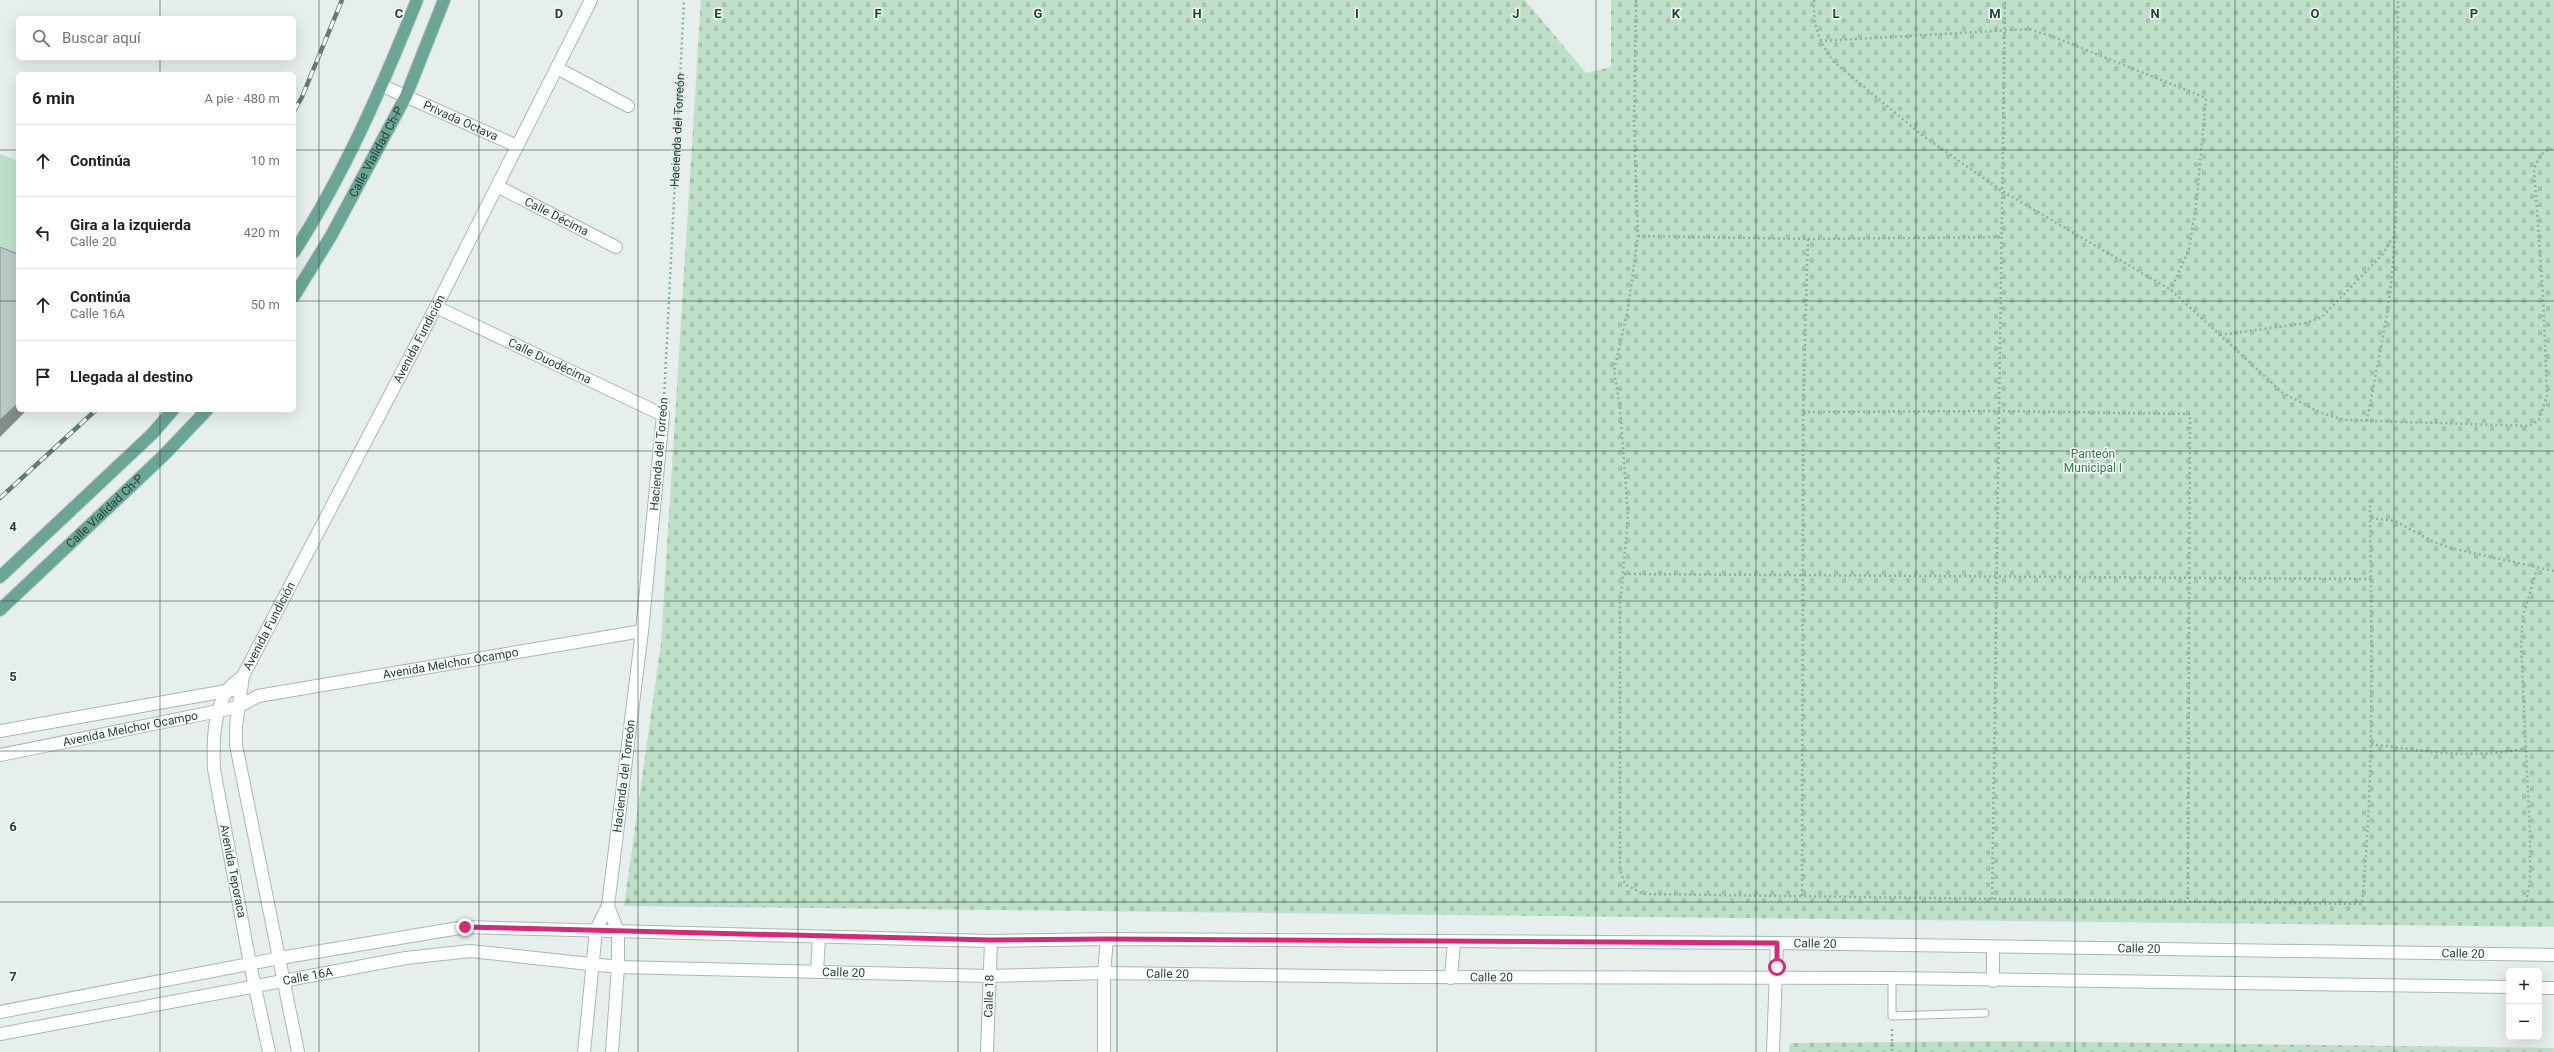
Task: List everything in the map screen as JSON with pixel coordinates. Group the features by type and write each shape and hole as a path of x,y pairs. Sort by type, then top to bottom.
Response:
{"main road":[{"name":"Calle Vialidad Ch-P","path":"296,249 313,223 353,149 383,86 417,0"},
{"name":"Calle Vialidad Ch-P","path":"296,293 330,236 406,96 444,0"},
{"name":"Avenida Fundición","path":"227,690 243,676 436,307 591,0"},
{"path":"557,68 628,106"},
{"name":"Privada Octava","path":"383,86 517,146"},
{"name":"Calle Décima","path":"497,186 616,247"},
{"name":"Calle Duodécima","path":"436,307 663,415"},
{"name":"Calle Vialidad Ch-P","path":"0,577 152,434 171,412"},
{"name":"Calle Vialidad Ch-P","path":"0,610 152,467 205,412"},
{"name":"Hacienda del Torreón","path":"596,930 608,906 642,631 663,415"},
{"name":"Avenida Melchor Ocampo","path":"0,755 238,707 258,696 642,631"},
{"name":"Avenida Fundición","path":"242,690 243,676"},
{"name":"Avenida Melchor Ocampo","path":"0,731 227,690 242,690 258,696"},
{"name":"Avenida Teporaca","path":"227,690 218,711 213,750 214,769 254,985 269,1052"},
{"path":"242,690 238,707 237,751 285,980 298,1052"},
{"name":"Hacienda del Torreón","path":"608,906 618,932"},
{"name":"Calle 16A","path":"0,1012 280,958 465,927 596,930"},
{"path":"584,1052 596,930"},
{"name":"Calle 20","path":"596,930 618,932 991,940 1107,939 1777,943 2554,955"},
{"path":"612,1052 618,967 618,932"},
{"path":"817,972 819,937"},
{"path":"1104,1052 1104,973 1107,939"},
{"name":"Calle 18","path":"987,1052 991,976 991,940"},
{"path":"1451,978 1454,941"},
{"path":"1773,1052 1777,979 1777,943"},
{"path":"1993,947 1993,981"},
{"name":"Calle 16A","path":"0,1034 254,985 443,952 499,953 618,967"},
{"name":"Calle 20","path":"618,967 991,976 1104,973 1451,978 1892,978 1993,981 2506,987"},
{"path":"2542,988 2554,988"}],"lane":[{"path":"1892,978 1892,1016 1985,1013"}],"path":[{"name":"Hacienda del Torreón","path":"663,415 684,0"},
{"path":"1636,0 1634,126 1638,236 1628,308 1614,371 1620,408 1628,516 1620,608 1620,870 1625,884 1643,894 2362,904 2369,829 2371,744 2370,497"},
{"path":"1814,0 1816,26 1824,49 1846,74 1922,135 2002,191 2171,290 2283,393 2319,412 2344,420 2529,426 2539,420 2547,396 2543,295 2534,170 2538,159 2543,153 2554,149"},
{"path":"1992,899 2005,0"},
{"path":"2367,421 2386,316 2394,236 2398,0"},
{"path":"1820,41 1914,34 2005,32 2029,29 2054,37 2206,98 2196,206 2189,249 2171,290"},
{"path":"1638,236 1808,239 2001,237"},
{"path":"2220,335 2306,323 2322,317 2383,254 2394,236"},
{"path":"1802,896 1805,575 1803,412 1808,239"},
{"path":"1803,412 1999,411 2190,414 2188,902"},
{"path":"2371,518 2395,522 2434,542 2451,548 2537,569 2554,571"},
{"path":"2526,902 2530,883 2521,646 2523,616 2537,569"},
{"path":"1624,574 2371,579"},
{"path":"2371,744 2444,754 2505,753 2526,748"},
{"path":"1892,1016 1892,1052"}],"green space":[{"name":"Panteón Municipal I","path":"701,0 1525,0 1586,73 1611,67 1611,0 2554,0 2554,927 624,906 661,643"},
{"path":"0,154 16,160 16,252 0,246"},
{"path":"2007,1041 2554,1048 2554,1052 1789,1052 1790,1043"}],"building":[{"path":"0,247 16,253 16,405 0,420"}],"railway":[{"path":"296,108 302,97 342,0"},
{"path":"0,498 94,412"}],"route":[{"path":"465,927 596,930 618,932 991,940 1107,939 1777,943 1777,967"}]}
